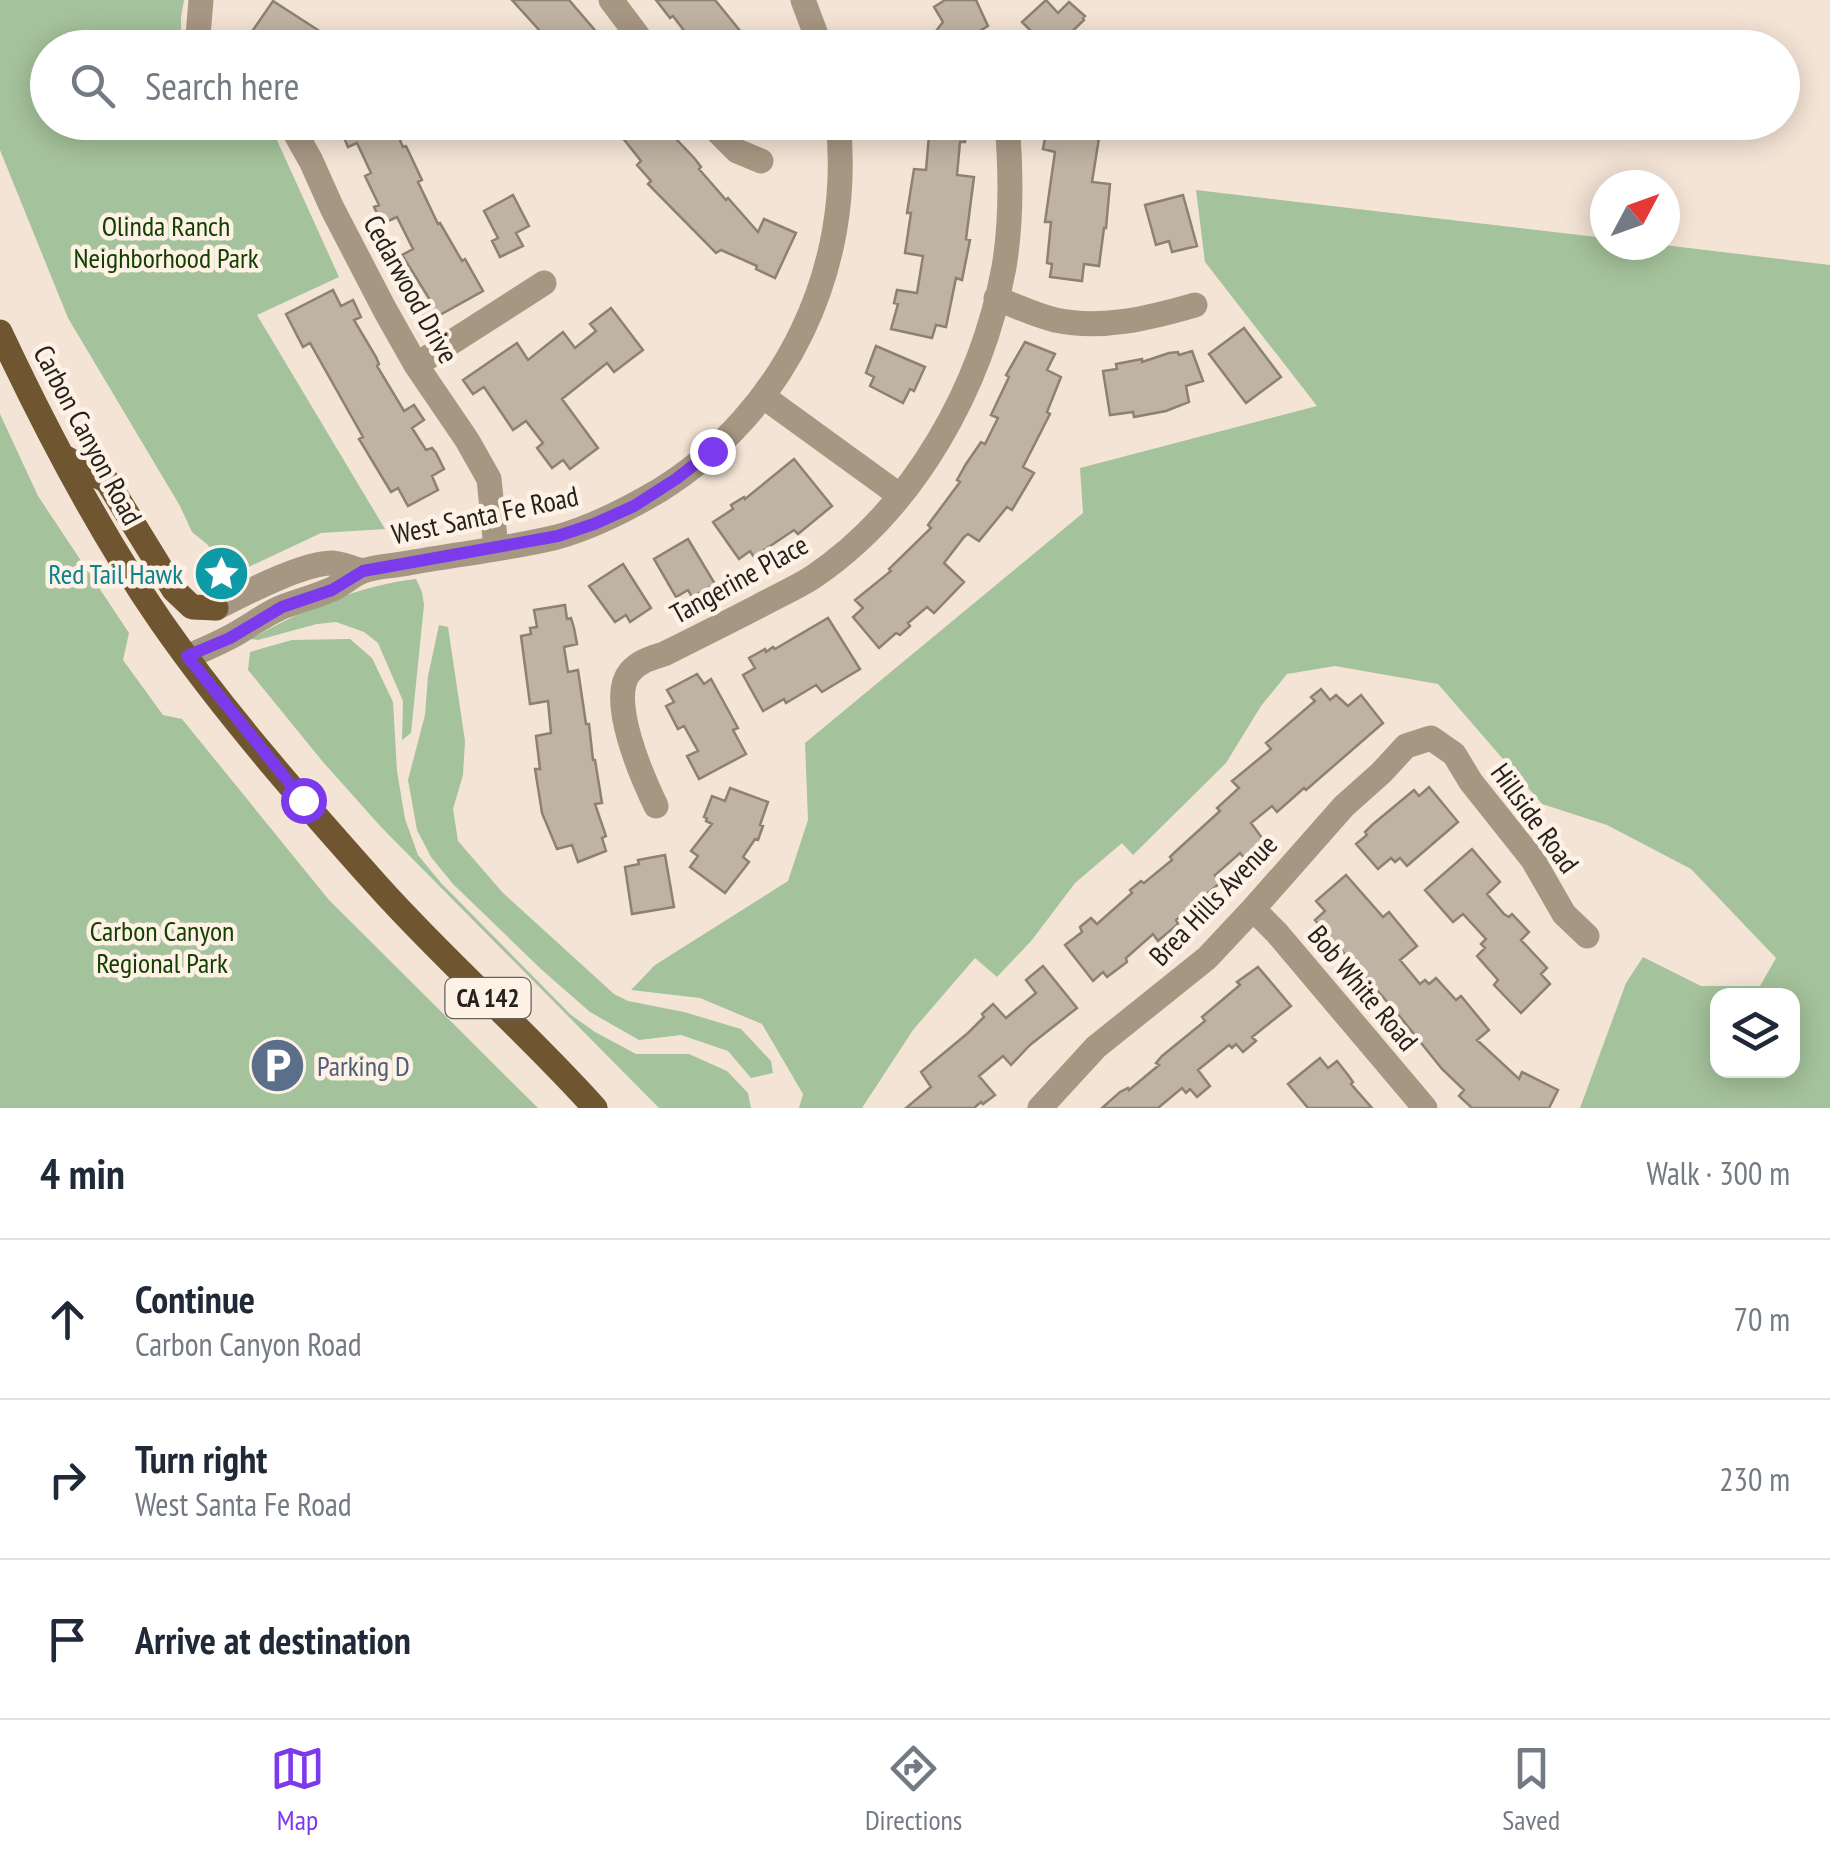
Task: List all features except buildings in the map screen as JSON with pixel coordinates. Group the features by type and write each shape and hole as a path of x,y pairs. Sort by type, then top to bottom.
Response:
{"main road":[{"name":"Carbon Canyon Road","path":"0,332 62,456 134,580 187,656 279,773 381,889 595,1108"},
{"path":"62,456 107,481 174,590 192,606 216,608"}],"street":[{"path":"198,30 201,0"},
{"path":"611,0 634,30"},
{"path":"803,0 815,30"},
{"name":"Cedarwood Drive","path":"300,140 416,364 489,479 496,548"},
{"path":"727,140 761,162"},
{"name":"West Santa Fe Road","path":"187,656 230,638 282,607 332,590 363,571 558,536 594,524 634,506 712,451 764,396 803,332 822,283 836,227 842,181 839,140"},
{"name":"Tangerine Place","path":"656,806 637,766 627,732 622,689 628,673 643,661 664,654 813,577 867,531 939,440 983,344 1004,265 1010,182 1008,140"},
{"path":"416,364 544,283"},
{"path":"996,298 1051,319 1071,322 1147,319 1196,304"},
{"path":"764,396 899,495"},
{"name":"West Santa Fe Road","path":"216,608 299,571 332,563 363,571"},
{"name":"Brea Hills Avenue","path":"1040,1108 1096,1047 1207,958 1344,806 1406,746 1431,738"},
{"name":"Hillside Road","path":"1431,738 1454,754 1533,860 1564,914 1586,936"},
{"name":"Bob White Road","path":"1253,910 1277,933 1424,1108"}],"green space":[{"name":"Olinda Ranch Neighborhood Park","path":"0,0 184,0 181,30 30,30 30,140 277,140 339,277 257,315 385,529 321,533 236,573 227,562 218,561 208,545 192,532 68,318 0,150"},
{"path":"1196,190 1590,236 1590,260 1680,260 1680,247 1830,265 1830,1108 1580,1108 1626,983 1643,957 1701,986 1760,986 1776,958 1691,869 1607,825 1542,804 1438,684 1335,666 1287,674 1261,706 1226,763 1133,855 1122,843 1075,883 1032,940 997,977 975,958 913,1030 862,1108 799,1108 803,1094 762,1024 700,998 631,990 655,965 788,881 808,820 805,743 1083,513 1080,468 1317,406 1205,262"},
{"name":"Carbon Canyon Regional Park","path":"0,414 38,496 129,633 123,660 163,715 182,719 329,900 538,1108 0,1108"},
{"path":"416,579 424,605 411,733 402,740 403,701 378,643 364,632 336,622 251,639 331,601"},
{"path":"439,625 448,627 465,741 463,775 453,809 458,841 503,893 614,994 628,1001 741,1029 771,1061 773,1073 751,1078 728,1051 681,1035 639,1040 590,1012 453,884 431,857 417,830 408,780 425,715 428,676"},
{"path":"350,639 372,658 393,702 397,771 405,819 418,855 441,883 571,1015 636,1054 689,1054 727,1071 748,1093 751,1108 659,1108 382,828 248,670 250,652 292,640"}],"place":[{"name":"Red Tail Hawk","path":"222,574"},
{"name":"Parking D","path":"278,1066"}],"route":[{"path":"303,800 187,656 230,638 282,607 332,590 363,571 558,536 594,524 634,506 712,451"}]}
